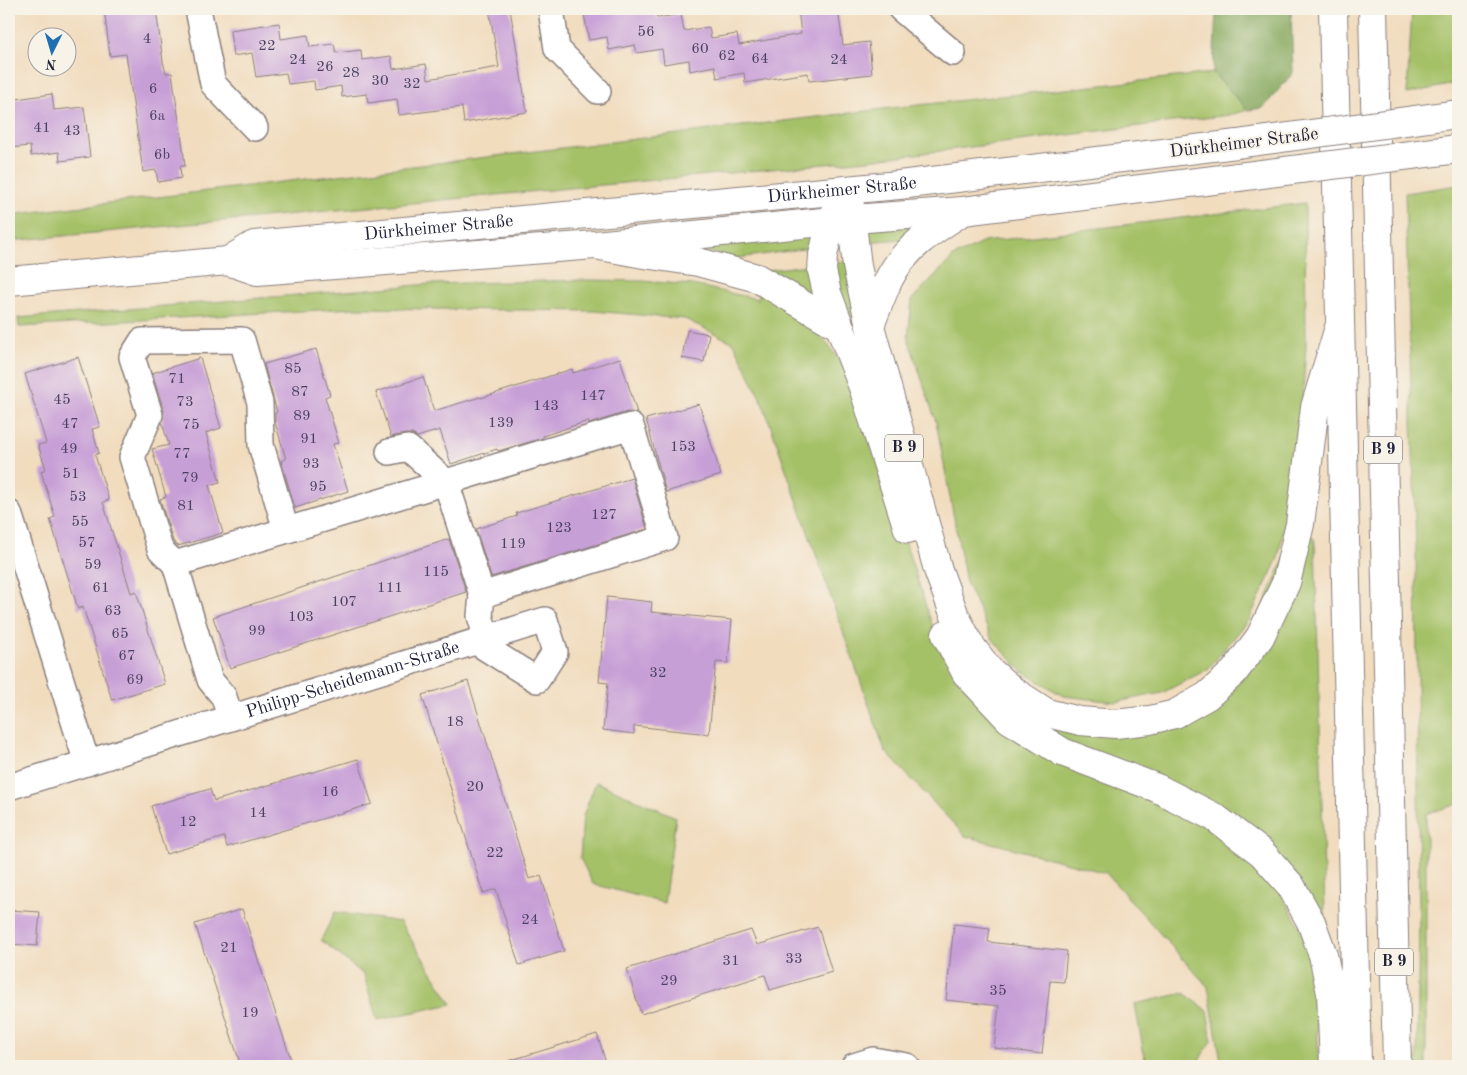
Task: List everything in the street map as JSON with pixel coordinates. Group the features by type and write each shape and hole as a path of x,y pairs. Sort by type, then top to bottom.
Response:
{"main road":[{"name":"B 9","path":"1333,9 1357,1066"},
{"name":"B 9","path":"1373,9 1396,1066"},
{"path":"1374,42 1388,9"},
{"name":"Dürkheimer Straße","path":"228,261 254,245 909,184 1237,144 1458,114"},
{"name":"Dürkheimer Straße","path":"9,281 228,261 257,271 596,245 841,220 963,210 1458,149"},
{"path":"848,190 841,220 823,255 822,271 827,293 864,390 925,582 942,628 966,673 1009,719 1062,752 1157,788 1214,817 1262,853 1291,886 1311,922 1323,955 1331,993 1334,1066"},
{"path":"870,326 896,266 931,231 963,210"},
{"name":"B 9","path":"841,220 857,266 870,326 938,570 955,616 970,645 989,670 1013,690 1048,713 1080,721 1115,724 1150,720 1175,714 1207,696 1234,672 1260,637 1286,583 1300,524 1315,407 1340,324"},
{"path":"596,245 698,262 757,278 839,326"}],"street":[{"path":"198,9 213,84 255,128"},
{"path":"551,9 558,49 598,91"},
{"path":"901,9 953,53"},
{"name":"Philipp-Scheidemann-Straße","path":"226,697 210,680 174,564 160,549 132,457 150,415 132,357 142,341 242,340 260,403 262,445 286,530"},
{"name":"Philipp-Scheidemann-Straße","path":"9,787 87,762 226,697 478,618 665,538 631,426 174,564"},
{"path":"389,452 408,448 446,482 478,618"},
{"path":"9,513 87,762"},
{"path":"854,1066 873,1060 907,1066"}],"green space":[{"path":"1216,9 1291,9 1293,73 1263,108 1248,110 1213,73"},
{"path":"1412,9 1458,9 1458,83 1407,94"},
{"path":"1213,73 1248,110 1229,115 867,160 10,241 9,215 891,108"},
{"path":"1458,185 1458,804 1426,814 1426,1066 1417,1066 1419,914 1416,549 1405,193"},
{"path":"1305,203 1306,347 1298,457 1278,558 1249,620 1208,669 1162,693 1116,702 1063,696 1022,671 992,639 966,582 936,422 908,338 912,299 953,257 984,242"},
{"path":"920,225 904,239 865,242 866,227"},
{"path":"815,234 810,248 739,258 703,251 701,248"},
{"path":"848,261 857,321 851,323 837,288 834,262"},
{"path":"808,265 815,294 811,296 768,270"},
{"path":"588,280 642,281 693,285 758,299 760,289 799,314 818,332 840,362 858,396 935,634 964,687 1196,819 1242,853 1279,890 1311,947 1320,1066 1222,1066 1208,987 1106,873 965,836 885,751 763,404 734,343 685,319 593,311 355,308 19,327 18,318 430,284"},
{"path":"1300,524 1315,540 1325,916 1291,886 1262,853 1062,752 1047,713 1150,720 1234,672"},
{"path":"596,782 676,817 664,903 593,884 580,858 583,816"},
{"path":"335,912 400,922 452,1004 377,1020 364,975 321,940"},
{"path":"1184,993 1207,1010 1212,1041 1195,1066 1146,1066 1135,1004"}],"building":[{"path":"104,9 156,9 163,62 166,73 172,73 185,166 180,166 181,178 158,182 156,170 143,172 126,54 110,56"},
{"path":"489,9 510,9 527,112 464,123 462,107 399,115 397,99 368,103 367,94 342,97 341,86 315,90 314,81 288,84 286,73 256,77 252,53 233,56 230,30 279,23 281,39 308,35 310,47 334,44 336,53 361,50 362,60 391,56 393,69 426,64 428,79 499,67"},
{"path":"583,9 655,9 657,18 681,14 684,31 709,27 711,38 737,34 739,45 801,34 798,9 838,9 843,45 869,42 872,74 809,81 808,73 745,83 744,73 717,78 715,66 690,71 689,60 664,64 662,49 637,53 635,45 609,50 607,37 589,40"},
{"path":"52,94 54,110 84,107 90,157 60,161 59,152 31,156 30,146 9,148 9,100"},
{"path":"687,330 709,334 704,362 682,358"},
{"path":"316,349 330,395 325,397 339,443 333,444 348,491 295,508 281,461 286,459 275,422 275,413 277,412 264,364"},
{"path":"78,357 100,427 92,429 99,453 95,455 109,500 103,502 131,593 136,591 165,684 112,700 83,607 78,609 50,519 55,517 41,471 46,469 38,445 46,443 25,374"},
{"path":"200,358 221,428 206,433 220,482 209,485 223,533 178,546 173,541 160,499 166,497 152,449 169,445 162,423 164,411 152,373"},
{"path":"620,358 637,413 627,412 589,424 588,421 543,436 543,438 498,451 497,449 451,464 440,430 417,437 412,434 405,434 391,437 376,392 423,377 434,411 572,369 573,373"},
{"path":"699,404 721,475 666,492 646,419"},
{"path":"632,478 647,529 491,577 476,529 517,516 516,513"},
{"path":"449,539 466,592 230,668 213,617"},
{"path":"607,597 652,602 651,612 732,620 728,663 716,662 709,734 634,726 634,734 603,730 608,683 599,682"},
{"path":"468,681 529,879 541,876 564,951 519,965 496,889 483,893 422,695"},
{"path":"358,759 372,804 227,847 224,837 166,854 151,806 210,789 214,801"},
{"path":"242,909 293,1066 241,1066 195,924"},
{"path":"9,910 40,912 37,946 9,944"},
{"path":"954,924 990,928 988,942 1067,951 1064,982 1050,981 1042,1054 994,1048 999,1006 946,1000"},
{"path":"818,927 832,972 770,990 765,975 641,1014 627,969 751,930 757,945"},
{"path":"597,1034 607,1066 508,1066 508,1061"}]}
